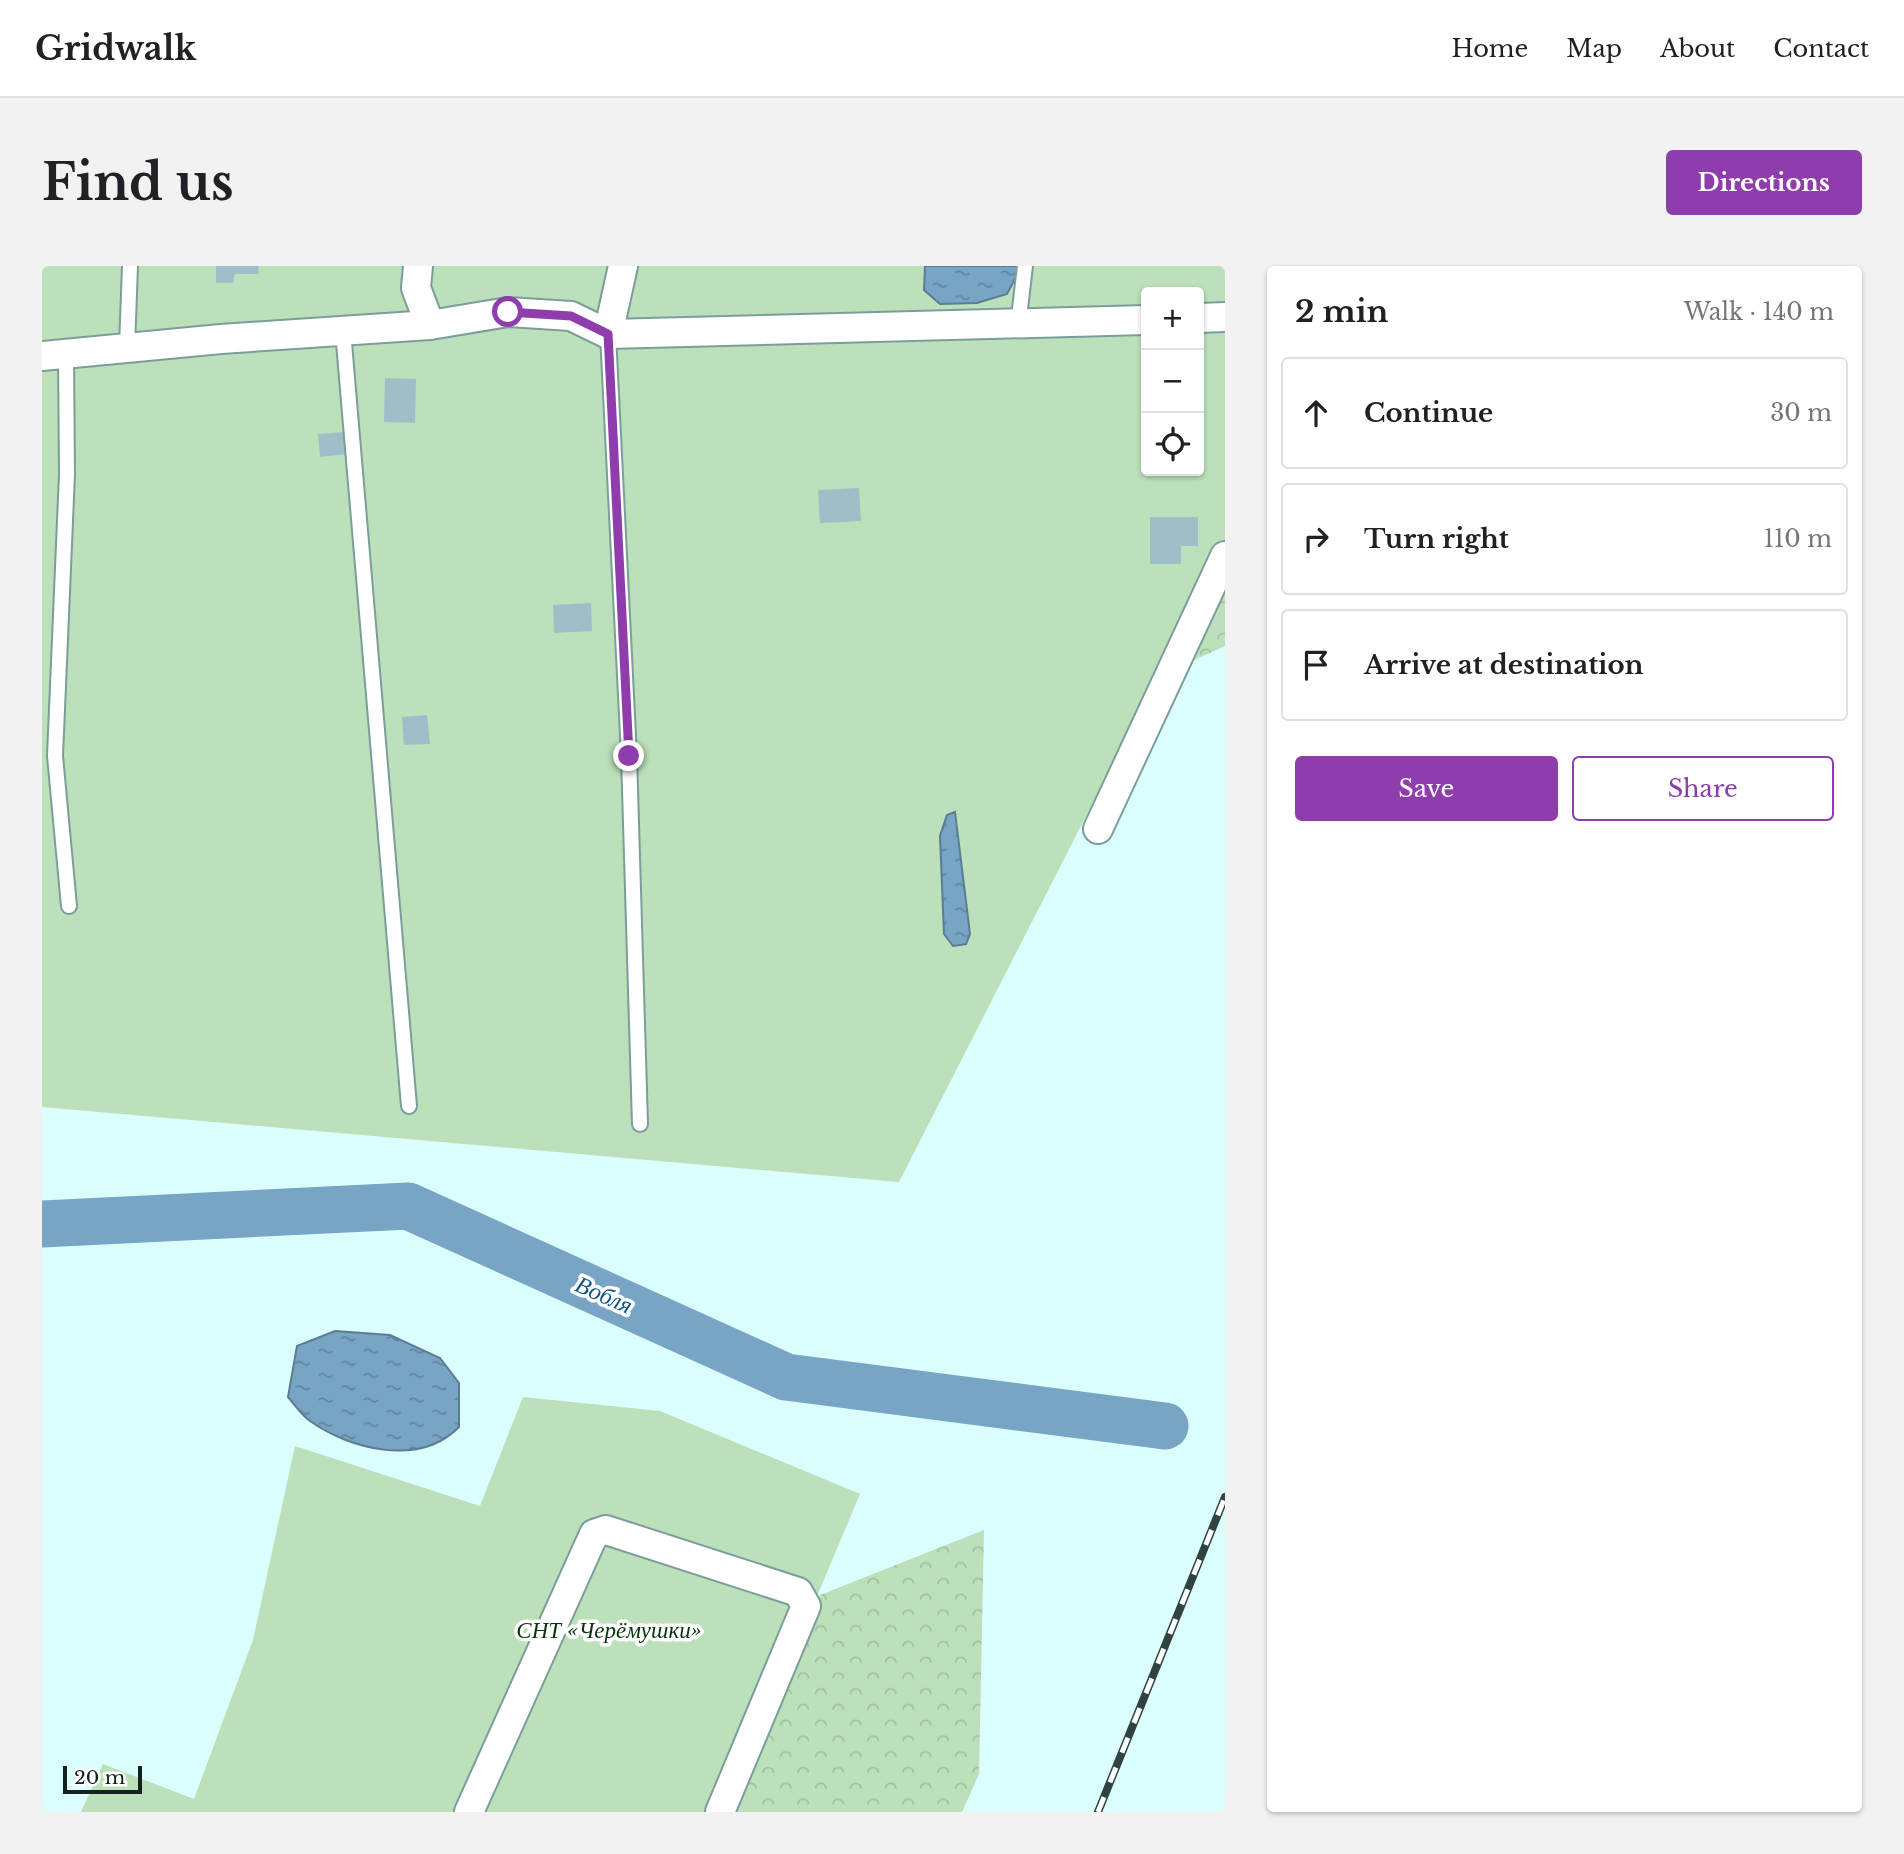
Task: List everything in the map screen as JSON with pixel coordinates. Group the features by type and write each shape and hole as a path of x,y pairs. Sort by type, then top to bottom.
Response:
{"street":[{"path":"418,266 416,288 430,325"},
{"path":"608,334 624,266"},
{"path":"54,356 127,346 430,325 508,312 571,316 608,334 1018,326 1141,320"},
{"path":"1204,318 1225,317"},
{"path":"1098,829 1225,556"},
{"path":"469,1812 594,1534 606,1531 798,1592 806,1606 720,1812"}],"lane":[{"path":"127,346 130,266"},
{"path":"1018,326 1025,266"},
{"path":"343,331 409,1106"},
{"path":"608,334 629,756 640,1124"},
{"path":"54,356 67,474 55,757 69,906"}],"green space":[{"path":"42,266 1225,266 1225,544 899,1182 42,1107"},
{"path":"1225,544 1225,646 1155,678"},
{"name":"СНТ «Черёмушки»","path":"523,1397 660,1411 860,1494 726,1812 81,1812 103,1764 194,1799 253,1640 295,1446 480,1506"},
{"path":"984,1530 979,1774 962,1812 726,1812 820,1595"}],"water":[{"path":"925,266 1017,266 1017,275 1007,294 977,303 940,304 924,290"},
{"path":"955,812 970,934 966,944 953,946 944,934 940,836 947,815"},
{"path":"335,1331 390,1335 440,1358 459,1383 459,1427 443,1439 425,1447 385,1450 345,1440 307,1419 288,1397 297,1346"}],"building":[{"path":"216,266 258,266 259,274 235,274 233,283 216,283"},
{"path":"385,378 416,379 415,423 384,422"},
{"path":"344,432 346,454 320,457 318,434"},
{"path":"859,488 861,521 820,523 818,490"},
{"path":"1150,517 1198,517 1198,546 1181,546 1181,564 1150,564"},
{"path":"591,603 592,631 554,633 553,605"},
{"path":"427,715 430,744 404,745 402,717"}],"waterway":[{"name":"Вобля","path":"42,1224 408,1206 786,1377 1165,1426"}],"railway":[{"path":"1098,1812 1225,1497"}],"route":[{"path":"508,312 571,316 608,334 629,756"}]}
